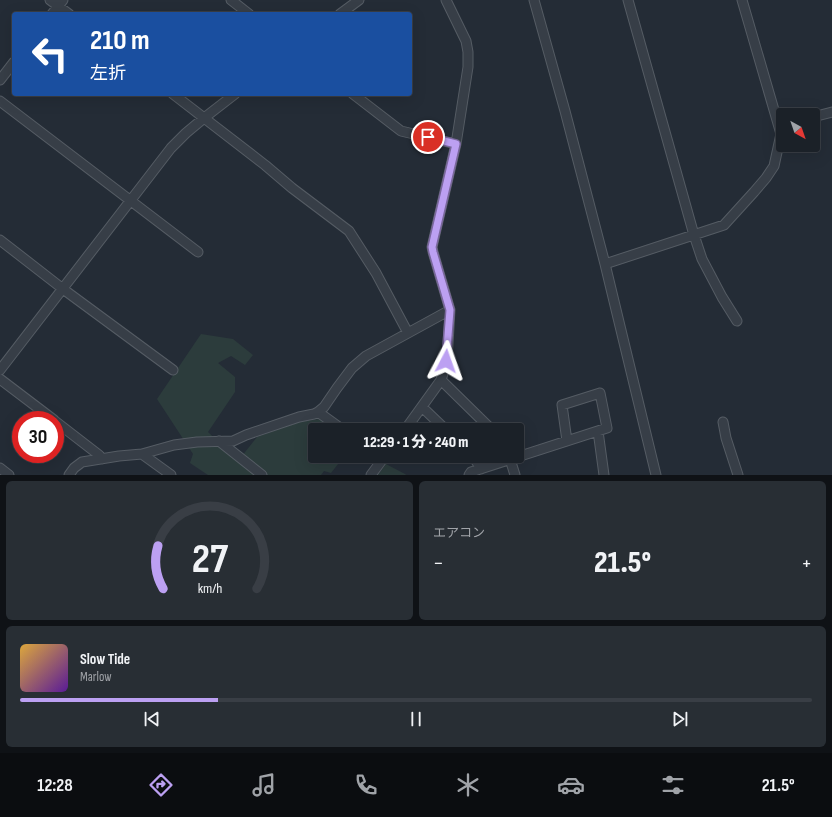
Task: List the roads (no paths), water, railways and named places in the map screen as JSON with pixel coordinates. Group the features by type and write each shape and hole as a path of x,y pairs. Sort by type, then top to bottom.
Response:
{"street":[{"path":"50,0 60,3 67,12"},
{"path":"231,0 246,12"},
{"path":"343,12 359,0"},
{"path":"410,423 441,380 446,361 450,310 432,247 456,144 468,67 468,52 466,41 446,0"},
{"path":"534,0 605,264 656,475"},
{"path":"628,0 702,259 722,297 737,321"},
{"path":"742,0 776,108"},
{"path":"53,12 60,3"},
{"path":"0,80 12,65"},
{"path":"176,96 349,231 376,272 408,333"},
{"path":"0,370 64,289 171,148 186,132 232,96"},
{"path":"356,96 400,131 456,144"},
{"path":"0,101 198,252"},
{"path":"820,115 832,112"},
{"path":"605,264 724,225 772,171 777,152"},
{"path":"0,240 173,370"},
{"path":"69,475 74,468 82,462 142,454 174,445 233,440 299,417 314,414 324,407 352,368 366,356 450,310"},
{"path":"0,379 41,411"},
{"path":"441,380 485,423"},
{"path":"524,454 567,441 607,428 600,393 562,405 567,441"},
{"path":"422,407 439,423"},
{"path":"318,412 333,423"},
{"path":"723,422 726,438 738,475"},
{"path":"64,429 102,459"},
{"path":"598,431 604,475"},
{"path":"219,441 262,475"},
{"path":"142,454 171,475"},
{"path":"371,475 378,463"},
{"path":"477,463 481,469"},
{"path":"469,475 471,472 497,463"},
{"path":"511,463 515,475"},
{"path":"0,468 9,475"}]}
